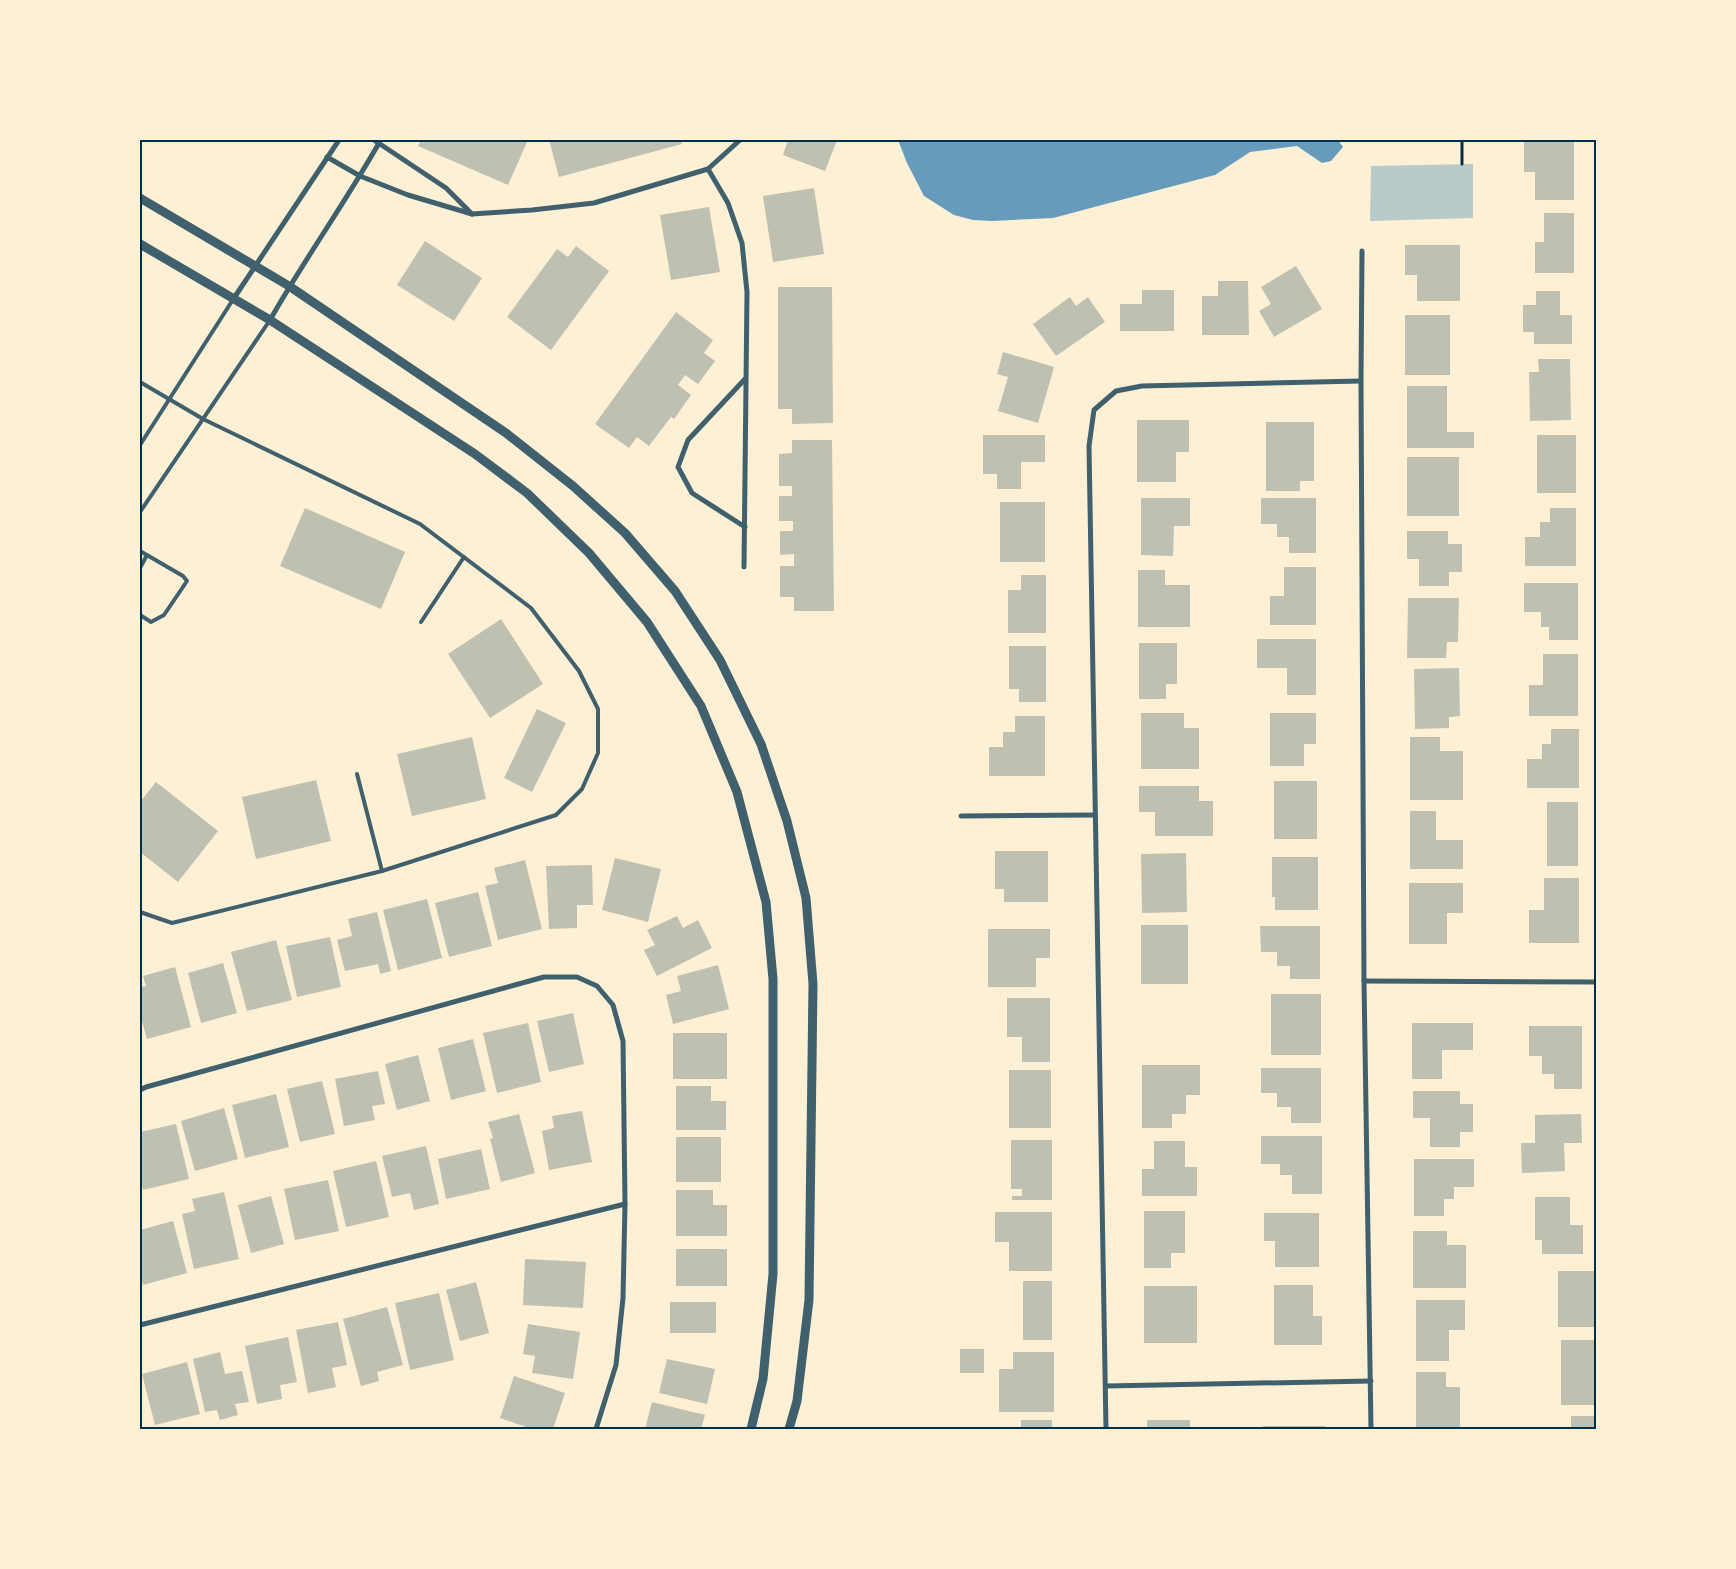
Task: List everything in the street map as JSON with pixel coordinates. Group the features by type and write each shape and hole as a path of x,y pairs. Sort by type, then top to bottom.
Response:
{"street":[{"path":"234,298 339,140"},
{"path":"327,157 360,176 408,196 472,214 594,203 708,169 740,140"},
{"path":"270,320 289,286 360,176 378,141 446,188 472,214"},
{"path":"708,169 728,203 742,244 747,292 744,567"},
{"path":"140,198 289,286 506,433 573,486 625,533 675,591 720,660 761,744 787,821 806,898 813,984 809,1300 797,1401 789,1429"},
{"path":"140,244 270,320 475,454 527,492 589,552 646,622 701,706 737,792 766,902 773,979 773,1274 764,1379 751,1429"},
{"path":"1362,251 1364,981 1371,1429"},
{"path":"744,527 692,492 678,466 688,440 746,379"},
{"path":"1106,1429 1089,446 1094,410 1116,391 1142,386 1361,381"},
{"path":"961,816 1095,815"},
{"path":"140,1090 544,977 577,977 597,986 613,1005 623,1041 625,1204 623,1298 616,1365 596,1429"},
{"path":"1364,981 1596,982"},
{"path":"140,1325 625,1204"},
{"path":"1106,1386 1371,1381"}],"lane":[{"path":"140,445 234,298"},
{"path":"140,512 270,320"},
{"path":"140,382 203,419 420,524 530,608 579,671 598,710 598,753 582,789 556,815 382,870 172,923 140,912"},
{"path":"140,551 183,576 187,581 164,615 151,622 140,615"},
{"path":"140,568 147,555"},
{"path":"422,622 464,557"},
{"path":"357,774 382,870"}],"path":[{"path":"1462,140 1462,164"}],"shaded area":[{"path":"1473,164 1473,218 1370,221 1371,166"}],"water":[{"path":"898,140 1338,140 1343,147 1331,161 1322,163 1297,146 1250,152 1215,175 1053,218 992,221 973,220 954,215 924,196 907,163"}],"building":[{"path":"421,140 528,140 508,185 418,146"},
{"path":"549,140 681,140 682,144 559,177"},
{"path":"788,140 837,140 825,171 783,155"},
{"path":"1524,140 1574,140 1574,200 1535,200 1535,172 1524,172"},
{"path":"814,188 824,254 773,262 763,196"},
{"path":"709,207 720,272 671,280 660,215"},
{"path":"1544,213 1574,213 1574,273 1535,273 1535,242 1544,242"},
{"path":"425,241 482,278 454,321 397,285"},
{"path":"1405,245 1460,245 1460,301 1417,301 1417,275 1405,275"},
{"path":"576,246 609,271 551,350 507,317 557,249 568,257"},
{"path":"1296,266 1322,309 1274,337 1259,311 1271,304 1261,287"},
{"path":"1218,281 1248,281 1249,335 1202,335 1202,296 1218,296"},
{"path":"778,287 832,287 833,423 792,424 792,409 778,409"},
{"path":"1142,290 1174,290 1174,331 1120,331 1120,304 1142,304"},
{"path":"1536,291 1560,291 1560,315 1572,315 1572,344 1534,344 1534,332 1523,332 1523,305 1536,305"},
{"path":"1070,297 1076,306 1088,297 1105,322 1056,356 1033,324"},
{"path":"676,312 713,340 704,353 715,361 698,384 685,375 678,385 691,395 674,419 671,417 649,446 637,437 629,448 595,424"},
{"path":"1405,315 1450,315 1450,375 1405,375"},
{"path":"1003,352 1054,367 1038,423 998,411 1008,377 997,374"},
{"path":"1538,359 1570,359 1571,420 1530,421 1529,372 1539,372"},
{"path":"1407,386 1447,386 1447,432 1474,432 1474,448 1407,448"},
{"path":"1137,420 1189,420 1189,452 1176,452 1176,482 1137,482"},
{"path":"1266,422 1314,422 1314,481 1300,481 1300,491 1266,491"},
{"path":"983,435 1045,435 1045,462 1021,462 1021,489 997,489 997,474 983,474"},
{"path":"1537,435 1576,435 1576,493 1537,493"},
{"path":"792,440 832,440 834,611 794,611 794,597 780,597 780,566 794,566 794,554 780,555 780,531 793,531 793,521 779,521 779,496 792,496 792,486 779,486 779,454 792,453"},
{"path":"1407,457 1459,457 1459,516 1407,516"},
{"path":"1141,498 1190,498 1190,526 1174,526 1173,556 1141,555"},
{"path":"1261,498 1316,498 1316,553 1289,553 1289,537 1277,537 1277,524 1261,524"},
{"path":"1000,502 1045,502 1045,562 1000,562"},
{"path":"305,508 405,552 381,609 280,566"},
{"path":"1550,508 1576,508 1576,566 1525,566 1525,537 1540,537 1540,522 1550,522"},
{"path":"1407,531 1448,531 1448,544 1462,544 1462,572 1449,572 1449,586 1419,586 1419,559 1407,559"},
{"path":"1284,567 1316,567 1316,625 1270,625 1270,596 1284,596"},
{"path":"1138,570 1165,570 1165,585 1190,585 1190,627 1138,627"},
{"path":"1021,575 1046,575 1046,633 1008,633 1008,590 1021,590"},
{"path":"1524,583 1578,583 1578,640 1549,640 1549,627 1541,627 1541,612 1524,612"},
{"path":"1408,598 1459,598 1458,642 1447,642 1446,658 1407,658"},
{"path":"501,619 543,684 490,718 448,654"},
{"path":"1257,639 1316,639 1316,695 1287,695 1287,668 1257,668"},
{"path":"1139,643 1177,643 1177,684 1166,684 1166,699 1139,699"},
{"path":"1009,646 1046,646 1046,702 1019,702 1019,689 1009,689"},
{"path":"1543,654 1578,654 1578,716 1529,716 1529,685 1543,685"},
{"path":"1459,668 1460,716 1449,717 1449,728 1415,729 1414,669"},
{"path":"537,709 566,723 532,792 504,778"},
{"path":"1141,713 1184,713 1184,728 1199,728 1199,769 1141,769"},
{"path":"1270,713 1316,713 1316,744 1304,744 1304,766 1270,766"},
{"path":"1015,716 1045,716 1045,776 989,776 989,747 1003,747 1003,732 1015,732"},
{"path":"1551,729 1579,729 1579,788 1527,788 1527,759 1542,759 1542,744 1551,744"},
{"path":"472,737 486,799 412,816 397,754"},
{"path":"1410,737 1440,737 1440,751 1463,751 1463,800 1410,800"},
{"path":"316,780 331,841 256,859 242,797"},
{"path":"1274,781 1317,781 1317,839 1274,839"},
{"path":"156,782 218,831 178,882 140,852 140,802"},
{"path":"1139,786 1199,786 1199,801 1213,801 1213,836 1155,836 1155,812 1139,812"},
{"path":"1547,802 1578,802 1578,866 1547,866"},
{"path":"1410,811 1436,811 1436,840 1463,840 1463,869 1410,869"},
{"path":"995,851 1048,851 1048,902 1004,902 1004,889 995,889"},
{"path":"1186,853 1187,912 1142,913 1141,854"},
{"path":"1272,857 1318,857 1318,910 1275,910 1275,897 1272,897"},
{"path":"615,858 661,869 648,922 602,910"},
{"path":"525,860 542,929 498,940 485,886 498,883 494,868"},
{"path":"592,865 593,905 577,905 577,928 549,929 546,866"},
{"path":"1544,878 1579,878 1579,943 1529,943 1529,910 1544,910"},
{"path":"1409,883 1463,883 1463,913 1447,913 1447,944 1409,944"},
{"path":"478,892 492,946 449,957 435,903"},
{"path":"427,899 442,958 398,970 383,910"},
{"path":"377,912 391,971 380,974 378,964 345,971 337,940 352,936 348,919"},
{"path":"677,916 683,928 698,920 712,948 657,976 644,950 655,945 647,930"},
{"path":"1141,925 1188,925 1188,984 1141,984"},
{"path":"1260,926 1320,926 1320,979 1290,979 1290,966 1277,966 1277,952 1261,952"},
{"path":"988,929 1050,929 1050,958 1036,958 1036,987 988,987"},
{"path":"330,937 341,987 297,997 286,946"},
{"path":"276,940 292,1000 247,1011 231,952"},
{"path":"223,963 237,1013 201,1023 188,973"},
{"path":"718,965 729,1009 673,1024 666,995 681,991 677,976"},
{"path":"175,967 191,1027 147,1039 140,1014 140,987 146,986 143,976"},
{"path":"1271,994 1321,994 1321,1055 1271,1055"},
{"path":"1007,998 1050,998 1050,1062 1022,1062 1022,1037 1007,1037"},
{"path":"573,1013 584,1064 549,1072 537,1021"},
{"path":"528,1023 541,1082 497,1093 483,1033"},
{"path":"1412,1023 1473,1023 1473,1050 1442,1050 1442,1079 1412,1079"},
{"path":"1529,1026 1582,1026 1582,1089 1554,1089 1554,1074 1542,1074 1542,1056 1529,1056"},
{"path":"673,1033 727,1033 727,1079 673,1079"},
{"path":"473,1039 486,1091 451,1100 438,1048"},
{"path":"418,1055 430,1101 397,1110 385,1064"},
{"path":"1142,1065 1200,1065 1200,1095 1186,1095 1186,1114 1172,1114 1172,1128 1142,1128"},
{"path":"1261,1068 1321,1068 1321,1123 1291,1123 1291,1107 1277,1107 1277,1093 1261,1093"},
{"path":"1009,1070 1051,1070 1051,1128 1009,1128"},
{"path":"378,1071 385,1104 372,1106 375,1120 344,1126 335,1079"},
{"path":"322,1081 335,1134 300,1142 287,1089"},
{"path":"676,1086 711,1086 711,1101 726,1101 726,1130 676,1130"},
{"path":"1413,1091 1460,1091 1460,1104 1473,1104 1473,1132 1460,1132 1460,1147 1430,1147 1430,1118 1413,1118"},
{"path":"276,1094 289,1147 245,1158 232,1105"},
{"path":"224,1108 238,1159 195,1171 181,1121"},
{"path":"582,1111 592,1162 549,1170 542,1131 554,1128 552,1116"},
{"path":"519,1114 535,1173 501,1182 490,1139 493,1138 488,1122"},
{"path":"1581,1114 1582,1143 1564,1143 1565,1171 1522,1173 1521,1143 1535,1143 1535,1115"},
{"path":"176,1124 189,1179 143,1190 140,1176 140,1132"},
{"path":"1261,1136 1322,1136 1322,1194 1292,1194 1292,1175 1280,1175 1280,1164 1261,1164"},
{"path":"676,1137 721,1137 721,1182 676,1182"},
{"path":"1011,1140 1052,1140 1052,1200 1012,1200 1012,1196 1022,1196 1022,1189 1011,1189"},
{"path":"1154,1141 1185,1141 1185,1167 1197,1167 1197,1196 1142,1196 1142,1169 1154,1169"},
{"path":"426,1146 439,1204 414,1210 410,1193 392,1197 382,1156"},
{"path":"481,1149 490,1189 446,1199 438,1159"},
{"path":"1414,1159 1474,1159 1474,1187 1454,1187 1454,1199 1444,1199 1444,1216 1414,1216"},
{"path":"376,1161 389,1217 346,1227 333,1171"},
{"path":"328,1180 339,1231 295,1240 284,1189"},
{"path":"676,1190 713,1190 713,1205 727,1205 727,1236 676,1236"},
{"path":"224,1192 239,1259 194,1269 182,1214 195,1211 192,1199"},
{"path":"271,1196 284,1244 251,1253 238,1205"},
{"path":"1535,1197 1570,1197 1570,1225 1583,1225 1583,1254 1542,1254 1542,1240 1535,1240"},
{"path":"1144,1211 1185,1211 1185,1253 1171,1253 1171,1268 1144,1268"},
{"path":"995,1212 1052,1212 1052,1271 1009,1271 1009,1242 995,1242"},
{"path":"1264,1213 1319,1213 1319,1267 1275,1267 1275,1241 1264,1241"},
{"path":"173,1221 187,1273 143,1285 140,1275 140,1230"},
{"path":"1413,1231 1447,1231 1447,1245 1466,1245 1466,1288 1413,1288"},
{"path":"676,1249 727,1249 727,1286 676,1286"},
{"path":"525,1259 586,1262 583,1308 523,1305"},
{"path":"1558,1271 1594,1271 1594,1327 1558,1327"},
{"path":"1023,1281 1052,1281 1052,1340 1023,1340"},
{"path":"476,1282 489,1333 460,1341 446,1290"},
{"path":"1274,1285 1313,1285 1313,1316 1322,1316 1322,1345 1274,1345"},
{"path":"1144,1286 1197,1286 1197,1343 1144,1343"},
{"path":"439,1293 454,1360 410,1370 395,1303"},
{"path":"1416,1300 1465,1300 1465,1330 1449,1330 1449,1361 1416,1361"},
{"path":"670,1302 716,1302 716,1333 670,1333"},
{"path":"387,1307 403,1365 377,1372 379,1381 361,1386 343,1319"},
{"path":"338,1322 347,1365 332,1368 336,1387 308,1393 296,1330"},
{"path":"528,1324 580,1332 573,1379 532,1373 535,1356 523,1354"},
{"path":"288,1337 297,1382 280,1385 282,1399 257,1404 245,1346"},
{"path":"1561,1340 1596,1340 1596,1405 1561,1405"},
{"path":"960,1349 984,1349 984,1373 960,1373"},
{"path":"220,1352 225,1374 242,1371 249,1402 235,1404 238,1415 220,1420 217,1410 205,1412 193,1359"},
{"path":"1013,1352 1054,1352 1054,1412 999,1412 999,1369 1013,1369"},
{"path":"667,1359 715,1369 707,1404 659,1393"},
{"path":"187,1362 200,1414 155,1425 142,1374"},
{"path":"1416,1372 1446,1372 1446,1387 1460,1387 1460,1428 1416,1428"},
{"path":"514,1376 565,1393 553,1429 532,1429 500,1418"},
{"path":"652,1402 705,1415 701,1429 645,1429"},
{"path":"1571,1416 1596,1416 1596,1429 1571,1429"},
{"path":"1021,1420 1052,1420 1052,1429 1021,1429"},
{"path":"1147,1420 1190,1420 1190,1429 1147,1429"},
{"path":"1263,1426 1325,1426 1325,1429 1263,1429"}]}
